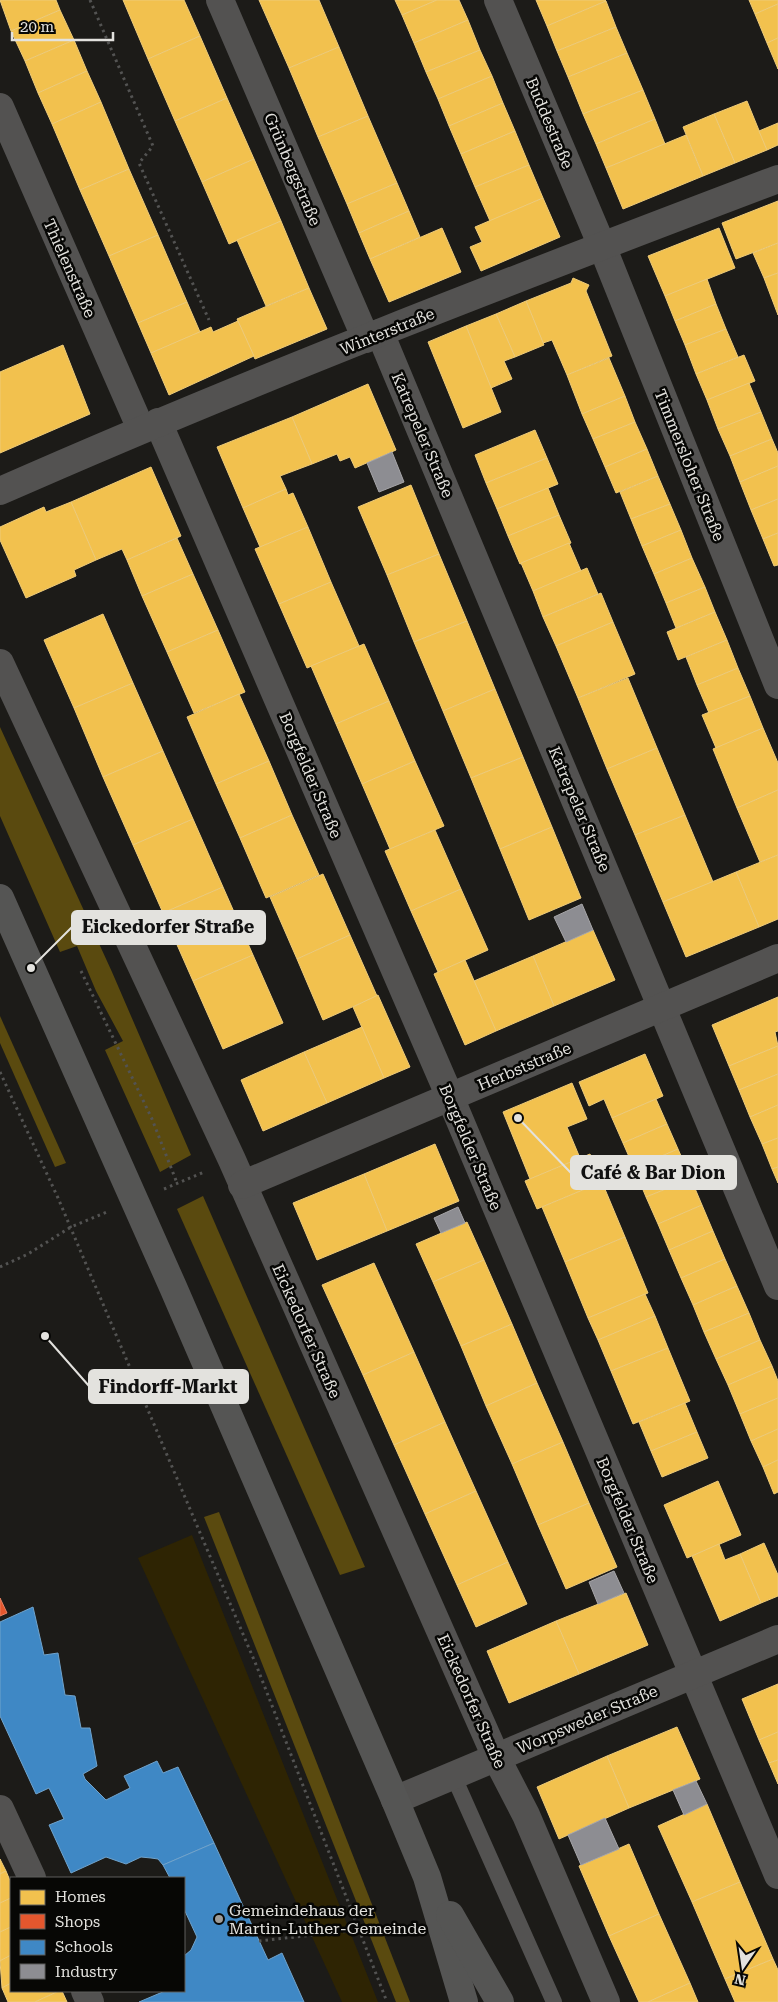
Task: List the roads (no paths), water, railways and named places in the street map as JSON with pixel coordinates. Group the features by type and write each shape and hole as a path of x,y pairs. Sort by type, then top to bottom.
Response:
{"main road":[{"path":"0,898 177,1295 396,1800 428,1877 464,2002"},
{"path":"428,1877 500,2002"}],"street":[{"name":"Grünbergstraße","path":"220,0 373,336"},
{"name":"Buddestraße","path":"498,0 602,246"},
{"name":"Thielenstraße","path":"0,107 150,425"},
{"name":"Winterstraße","path":"0,491 150,425 602,246 778,179"},
{"name":"Timmersloher Straße","path":"602,246 778,685"},
{"name":"Katrepeler Straße","path":"373,336 663,1007 778,1286"},
{"name":"Borgfelder Straße","path":"150,425 450,1097 778,1874"},
{"name":"Eickedorfer Straße","path":"0,663 232,1160 496,1757 526,1815 606,2002"},
{"name":"Herbststraße","path":"242,1185 778,958"},
{"name":"Worpsweder Straße","path":"396,1800 778,1639"},
{"path":"0,1809 32,1877"}],"lane":[{"path":"453,1775 554,2002"}],"place":[{"name":"Eickedorfer Straße","path":"31,968"},
{"name":"Café & Bar Dion","path":"518,1118"},
{"name":"Findorff-Markt","path":"45,1336"},
{"name":"Gemeindehaus der Martin-Luther-Gemeinde","path":"219,1919"}]}
